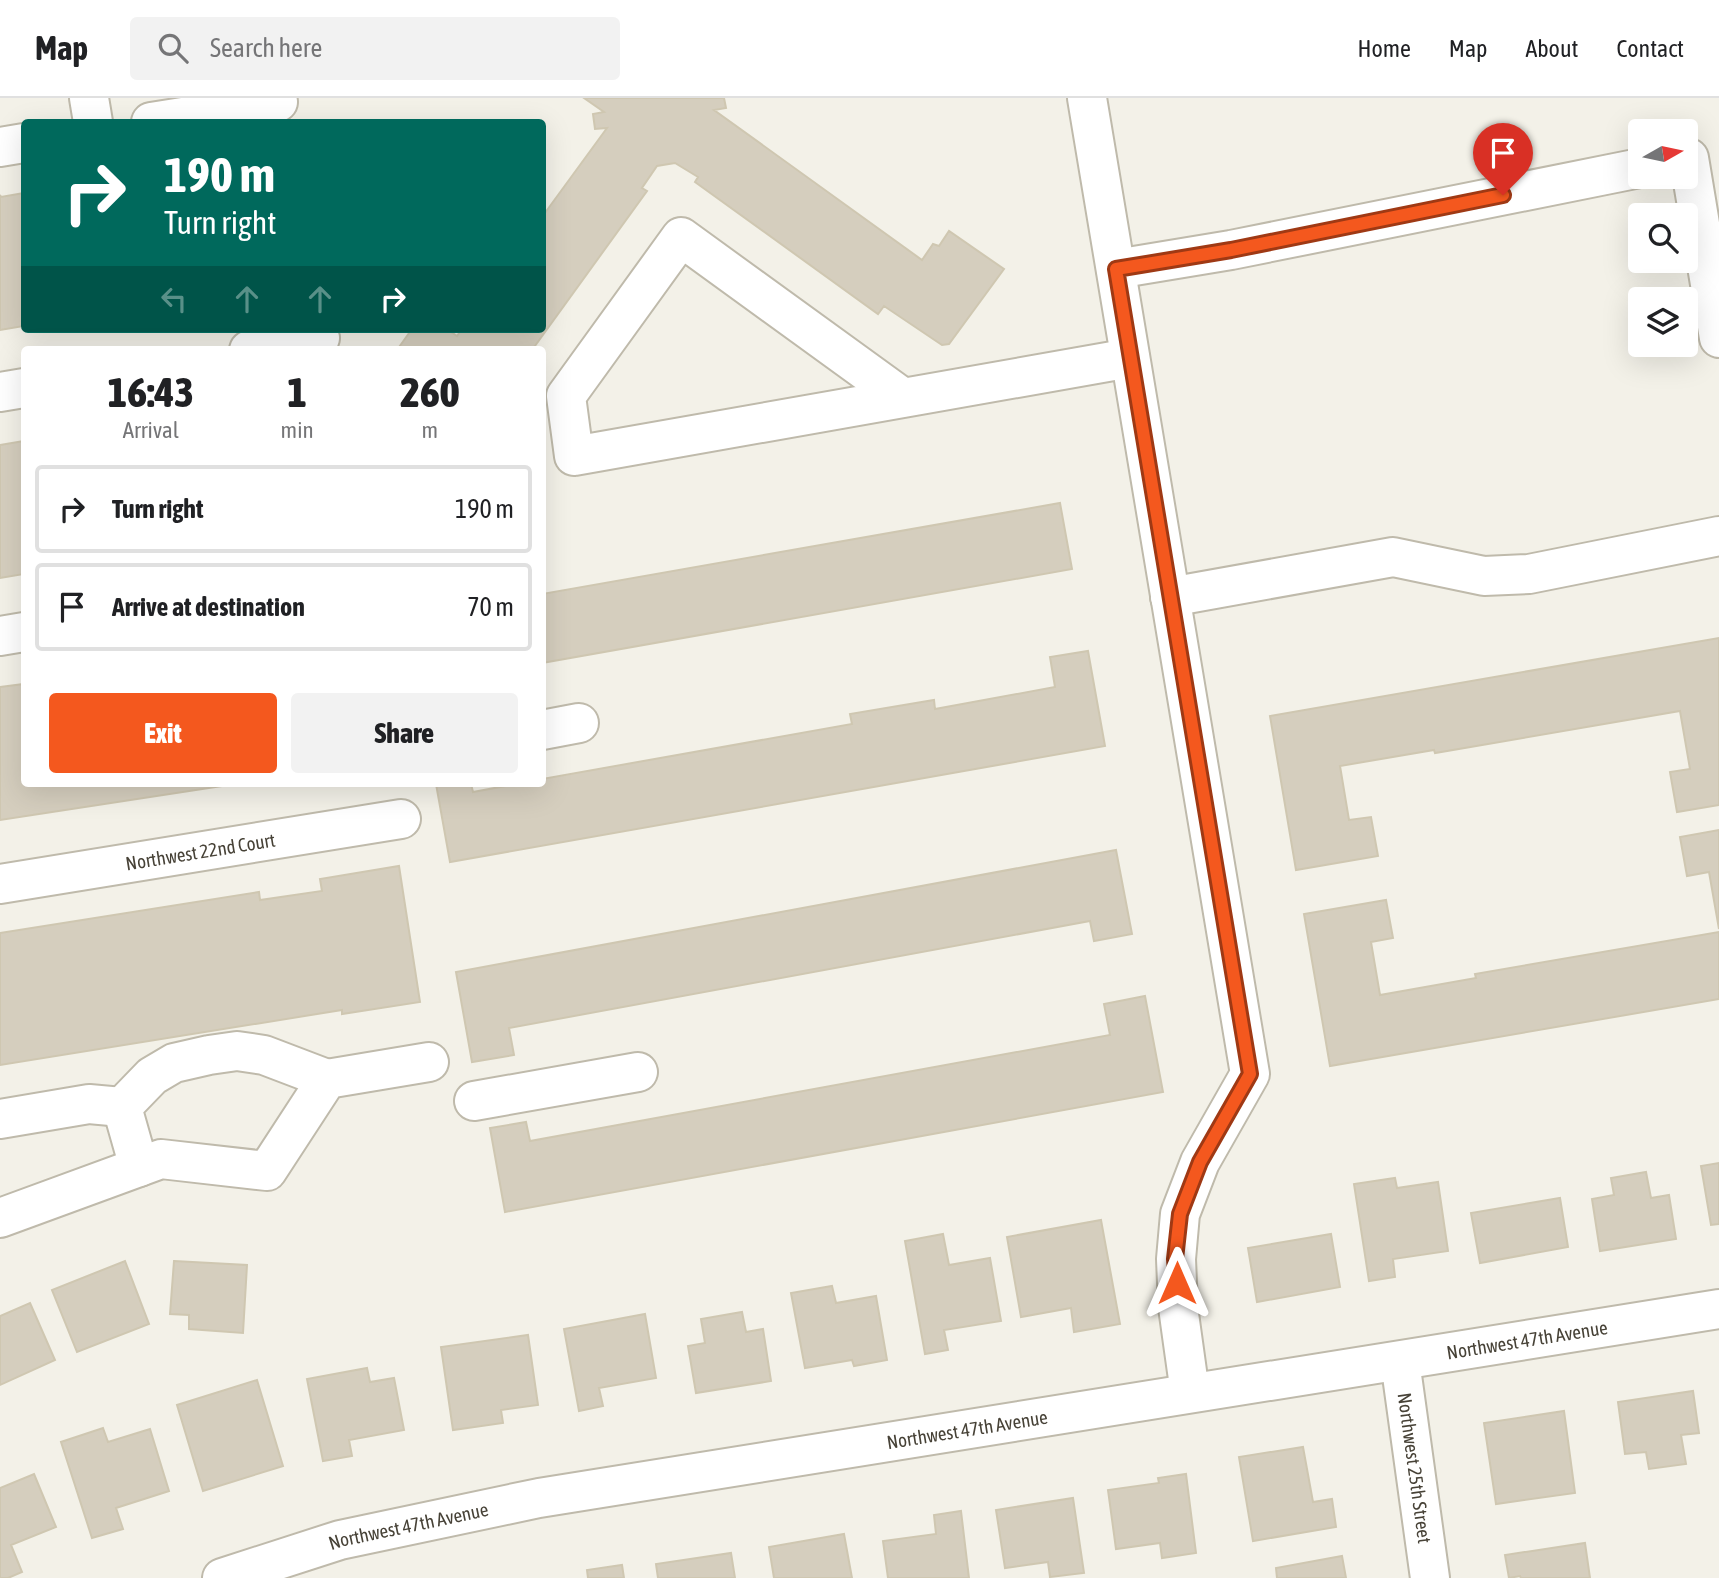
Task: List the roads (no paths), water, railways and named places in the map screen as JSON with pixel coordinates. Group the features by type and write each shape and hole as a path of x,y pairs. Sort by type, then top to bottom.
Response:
{"street":[{"path":"89,98 92,119"},
{"path":"1087,98 1250,1074 1200,1162 1180,1214 1175,1259 1178,1307 1190,1393"},
{"path":"170,119 278,102"},
{"path":"0,148 21,144"},
{"path":"1116,269 1231,250 1628,170"},
{"path":"1694,189 1719,338"},
{"path":"903,398 681,237 566,396 574,456 1130,358"},
{"path":"273,346 320,338"},
{"path":"0,392 21,388"},
{"path":"1170,597 1393,557 1484,576 1529,574 1719,536"},
{"path":"0,636 21,632"},
{"name":"Northwest 22nd Court","path":"0,884 401,819"},
{"path":"122,1108 152,1076 174,1063 209,1055 237,1051 264,1055 327,1079 429,1062"},
{"path":"474,1101 638,1072"},
{"path":"0,1218 161,1159 267,1171 327,1079"},
{"path":"0,1119 89,1104 122,1108"},
{"path":"122,1108 139,1167"},
{"name":"Northwest 47th Avenue","path":"222,1578 340,1540 539,1498 1719,1309"},
{"name":"Northwest 25th Street","path":"1400,1361 1430,1578"}]}
